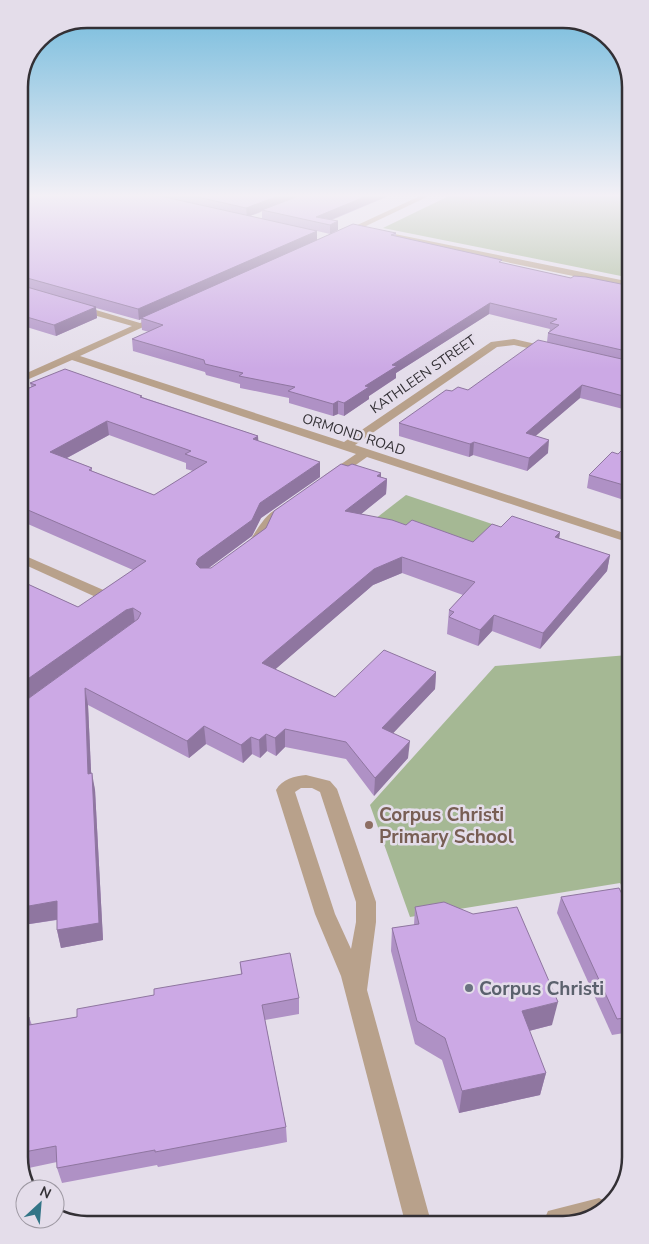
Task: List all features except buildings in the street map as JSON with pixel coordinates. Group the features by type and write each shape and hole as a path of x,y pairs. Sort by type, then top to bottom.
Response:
{"street":[{"path":"476,253 622,283"},
{"path":"70,306 141,326"},
{"path":"28,376 166,315"},
{"name":"KATHLEEN STREET","path":"345,446 494,344 514,342 558,352"},
{"name":"ORMOND ROAD","path":"72,357 622,536"},
{"path":"315,488 364,453"},
{"path":"245,551 260,539 268,523 291,506"},
{"path":"28,561 103,595"},
{"path":"356,989 356,966 366,920 366,902 328,789 322,783 312,781 293,784 285,790 325,914 356,989 416,1216"}],"green space":[{"path":"507,253 622,253 622,276"},
{"path":"406,495 498,526 470,552 375,519"},
{"path":"622,655 622,887 620,883 410,917 370,805 495,666"}],"place":[{"name":"Corpus Christi Primary School","path":"369,825"},
{"name":"Corpus Christi","path":"469,988"}]}
